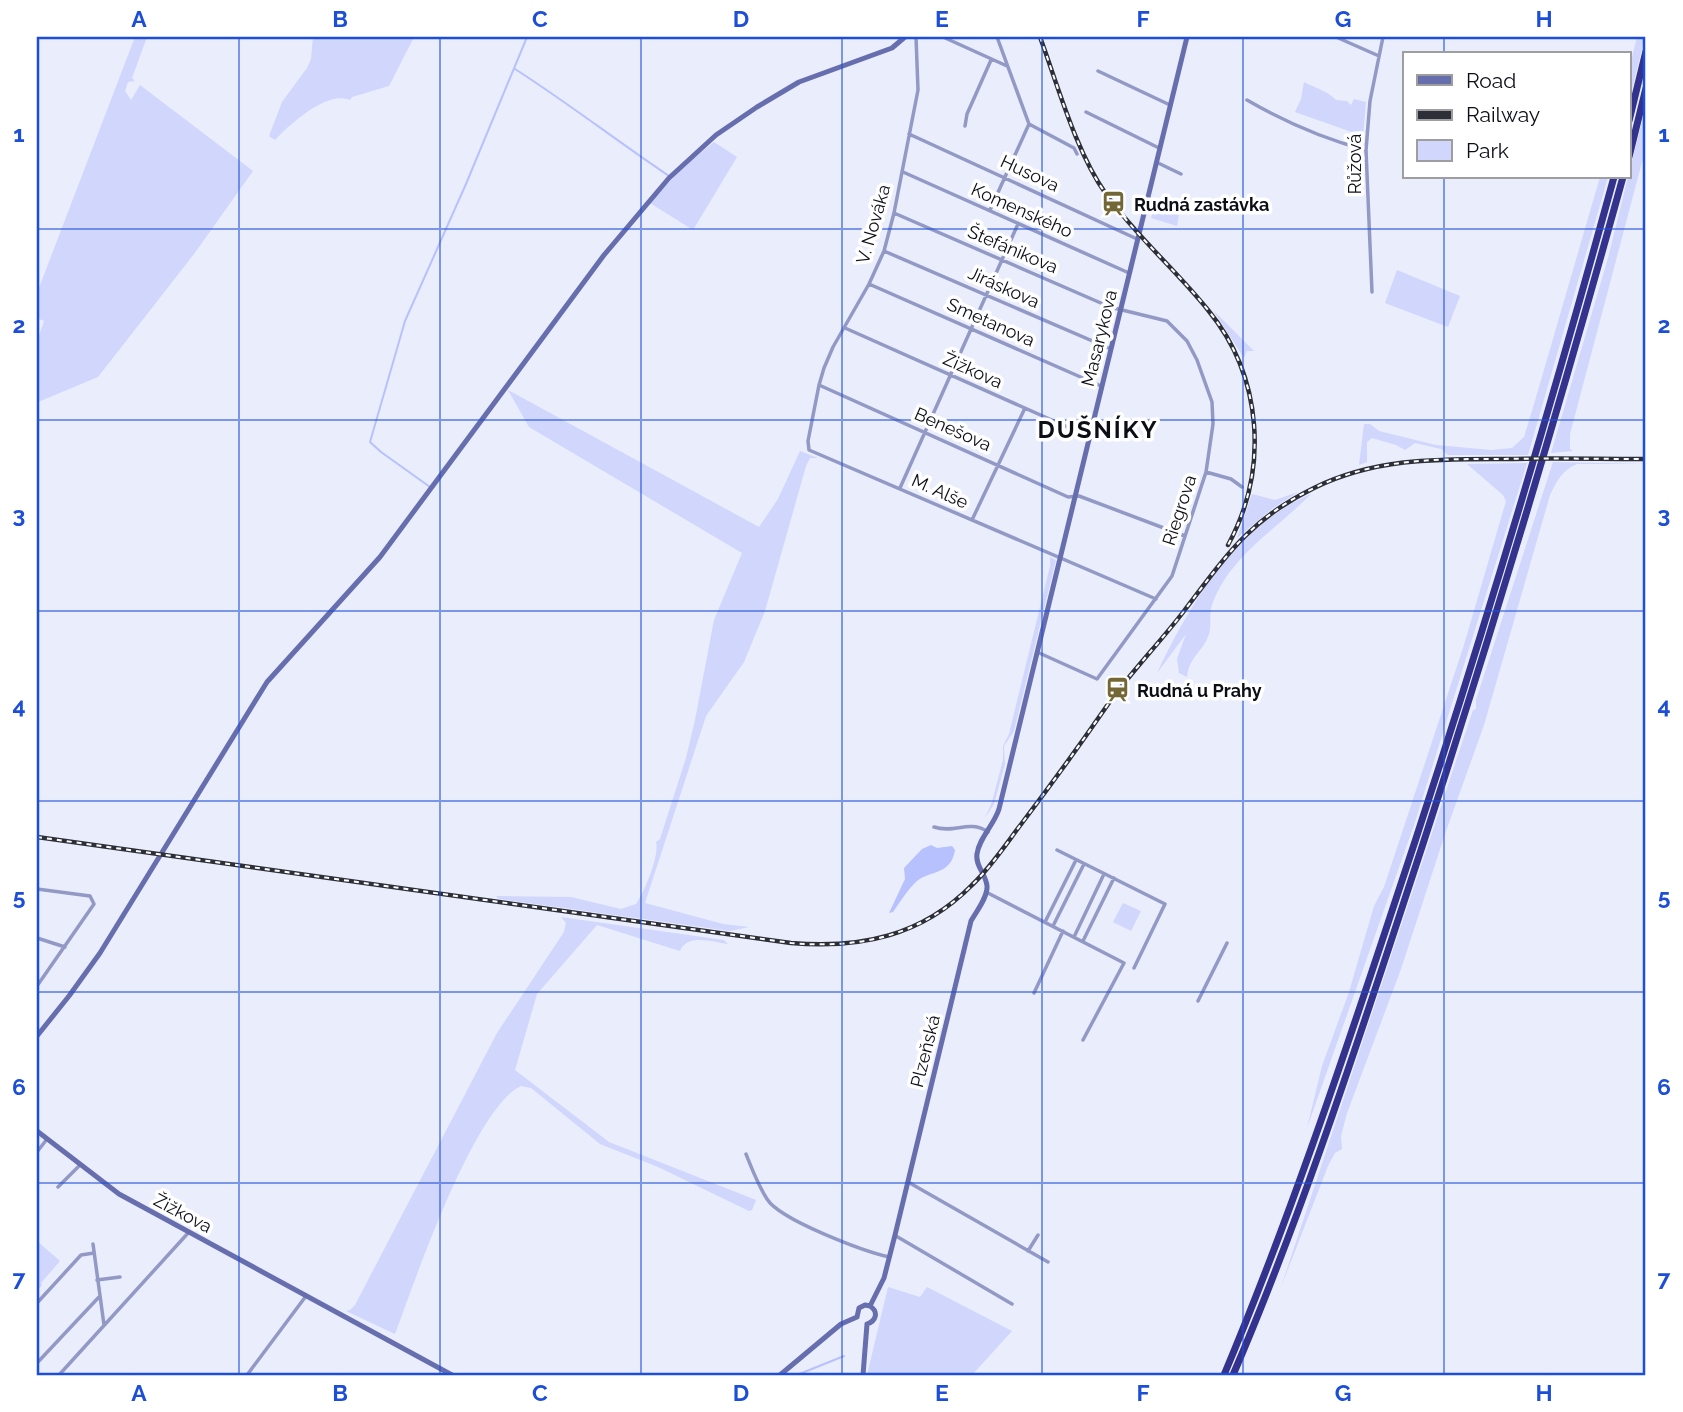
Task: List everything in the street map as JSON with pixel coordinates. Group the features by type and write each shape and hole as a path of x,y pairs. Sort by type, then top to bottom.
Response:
{"highway":[{"path":"1630,117 1646,51"},
{"path":"1630,153 1646,88"},
{"path":"1224,1375 1301,1175 1427,805 1528,480 1614,178"},
{"path":"1233,1375 1314,1166 1435,809 1541,468 1623,178"}],"street":[{"path":"37,1036 100,953 267,682 380,557 604,255 669,178 716,135 767,100 799,82 892,48 905,37"},
{"name":"V. Nováka","path":"809,450 808,441 819,385 834,347 884,251 894,213 918,90 916,37"},
{"path":"943,37 1007,66"},
{"path":"997,37 1028,124 1074,148 1077,154"},
{"name":"Masarykova","path":"989,832 999,809 1187,37"},
{"path":"1336,37 1379,56"},
{"name":"Růžová","path":"1371,292 1366,150 1370,101 1383,37"},
{"path":"965,126 967,114 992,61"},
{"path":"1098,71 1170,105"},
{"path":"1247,100 1291,124 1331,141 1366,150"},
{"path":"1086,112 1159,148"},
{"path":"990,210 1028,124"},
{"name":"Husova","path":"909,135 1137,239"},
{"path":"1156,162 1181,174"},
{"name":"Komenského","path":"902,172 1129,273"},
{"name":"Štefánikova","path":"894,213 1120,309"},
{"path":"900,488 1018,223"},
{"name":"Jiráskova","path":"884,251 1111,349"},
{"name":"Smetanova","path":"869,284 1102,386"},
{"name":"Riegrova","path":"1037,652 1097,679 1172,576 1206,472 1212,447 1212,402 1187,341 1167,321 1120,309"},
{"name":"Žižkova","path":"845,327 1090,437"},
{"name":"Benešova","path":"819,385 1068,497 1075,496 1185,536"},
{"path":"972,520 1025,408"},
{"name":"M. Alše","path":"809,450 1156,598"},
{"path":"1206,472 1231,479 1242,487"},
{"path":"933,827 948,831 976,826 989,832 977,855 977,862 986,882 986,892 1124,963 1083,1040"},
{"path":"1058,850 1165,904 1134,968"},
{"path":"1045,922 1076,860"},
{"path":"1054,926 1084,864"},
{"path":"1074,937 1104,874"},
{"path":"1083,941 1114,878"},
{"path":"37,889 90,896 94,901 37,986"},
{"name":"Plzeňská","path":"870,1306 880,1289 890,1257 971,921 986,892"},
{"path":"1034,993 1063,931"},
{"path":"37,938 65,947"},
{"path":"1198,1001 1227,943"},
{"name":"Žižkova","path":"37,1131 119,1194 452,1375"},
{"path":"37,1152 47,1139"},
{"path":"746,1154 767,1200 782,1214 870,1252 890,1257"},
{"path":"58,1187 80,1165"},
{"path":"908,1182 1048,1262"},
{"path":"59,1375 189,1232"},
{"path":"895,1235 1012,1304"},
{"path":"1028,1251 1038,1235"},
{"path":"93,1244 104,1326"},
{"path":"37,1303 81,1255 94,1253"},
{"path":"97,1280 120,1277"},
{"path":"247,1375 306,1296"},
{"path":"37,1363 99,1297"},
{"name":"Plzeňská","path":"780,1375 841,1324 857,1317 862,1306 870,1306 876,1317 867,1324 863,1375"},
{"path":"102,1314 113,1316"},
{"path":"857,1317 860,1322 867,1324"}],"green space":[{"path":"135,37 147,37 132,78 135,81 128,82 125,91 131,100 140,85 253,171 194,254 98,377 38,402 37,342 44,321 37,318 37,293"},
{"path":"313,37 414,37 389,86 352,97 350,100 341,98 320,104 299,118 275,140 269,136 282,102 311,59"},
{"path":"1637,37 1645,37 1630,97 1630,65"},
{"path":"1304,82 1336,100 1347,101 1351,105 1354,99 1366,102 1363,136 1295,112"},
{"path":"1646,105 1646,147 1570,434 1570,449 1573,451 1551,453 1608,258"},
{"path":"714,142 737,157 693,230 650,203 682,168"},
{"path":"1600,178 1608,178 1528,455 1448,455 1441,449 1415,443 1405,450 1372,438 1367,442 1367,462 1359,465 1364,424 1370,424 1379,431 1436,445 1491,450 1512,448 1524,437"},
{"path":"1169,200 1178,208 1177,226 1151,218 1156,201"},
{"path":"1397,270 1460,296 1448,327 1385,303"},
{"path":"1213,310 1254,351 1247,351 1244,358"},
{"path":"508,390 759,527 778,499 800,451 818,458 810,458 806,466 765,611 744,662 706,716 645,903 723,924 749,927 730,931 499,899 496,896 571,897 621,909 636,904 650,874 656,856 656,842 660,839 686,758 714,620 742,553 529,427"},
{"path":"1553,462 1646,464 1577,464 1557,481 1550,495 1484,725 1401,969 1347,1113 1341,1136 1342,1149 1335,1153 1328,1166 1281,1287 1473,710 1476,709 1476,700"},
{"path":"1527,463 1415,822 1307,1128 1322,1066 1464,645 1506,501 1503,495 1467,464"},
{"path":"1298,492 1237,538 1252,494 1275,500"},
{"path":"1311,494 1256,543 1231,570 1213,602 1209,634 1191,664 1187,677 1179,673 1177,659 1186,634 1157,673 1201,594 1238,546 1260,525"},
{"path":"1050,557 1056,560 1014,731 1004,746 1005,764 994,804 985,818 1003,760 1003,746 1009,734"},
{"path":"1123,903 1141,911 1131,931 1113,922"},
{"path":"561,917 724,940 728,944 694,940 683,945 680,951 597,925 537,994 515,1070 609,1142 756,1200 752,1210 749,1211 658,1167 600,1144 531,1088 521,1086 503,1101 484,1126 465,1160 395,1334 346,1311 355,1305 497,1033 564,932 566,923"},
{"path":"37,1241 60,1261 37,1291"},
{"path":"888,1287 920,1297 927,1287 1012,1331 972,1375 867,1375"}],"shaded area":[{"path":"931,845 937,848 952,846 955,850 953,858 945,868 917,881 893,912 889,913 905,879 904,868 922,849"}],"waterway":[{"path":"430,487 370,442 405,321 527,37"},
{"path":"515,69 669,176"},
{"path":"797,1375 844,1356"}],"railway":[{"path":"1040,37 1068,118 1095,177 1130,224 1208,310 1226,336 1240,364 1254,424 1254,455 1250,486 1228,545"},
{"path":"37,837 791,943 841,944 865,941 911,927 932,916 953,902 979,878 1113,697 1227,556 1256,526 1292,500 1337,478 1406,462 1454,459 1646,459"}],"place":[{"name":"Rudná zastávka","path":"1114,204"},
{"name":"Rudná u Prahy","path":"1117,690"}],"district":[{"name":"DUŠNÍKY","path":"1098,429"}]}
